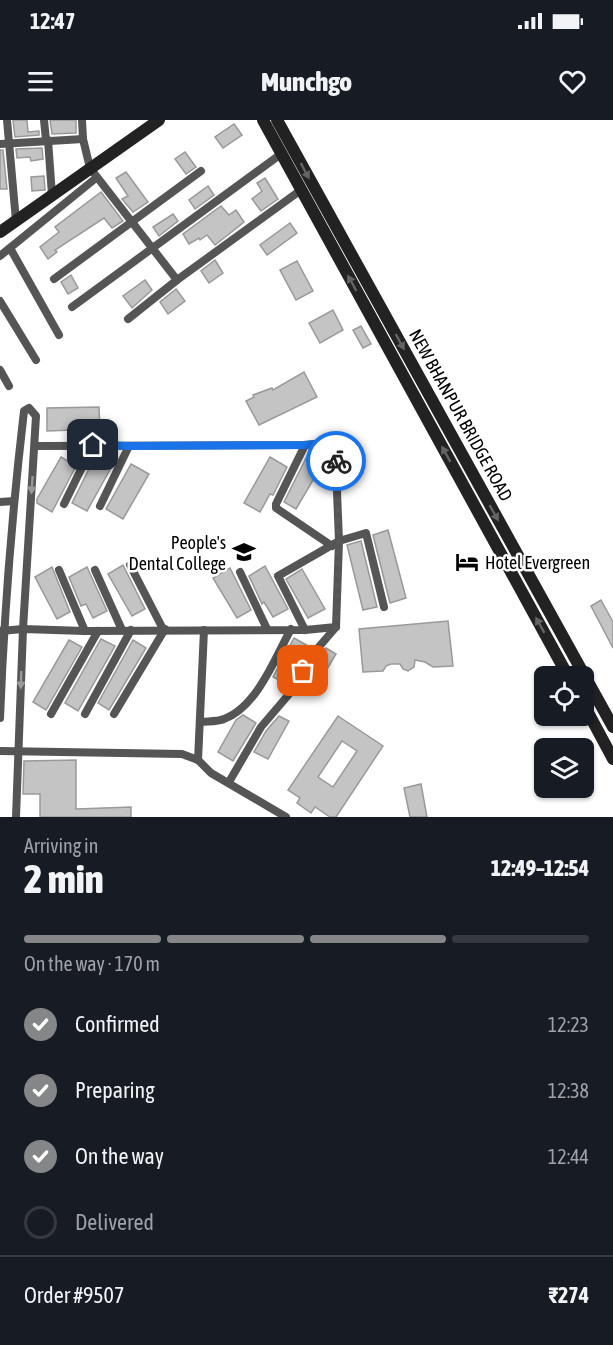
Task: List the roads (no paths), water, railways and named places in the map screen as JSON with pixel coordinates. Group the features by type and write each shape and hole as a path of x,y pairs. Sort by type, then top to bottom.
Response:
{"street":[{"path":"7,120 4,144 16,221"},
{"path":"44,120 52,195"},
{"path":"82,120 83,139 93,173 177,280"},
{"name":"NEW BHANPUR BRIDGE ROAD","path":"263,120 563,666"},
{"name":"NEW BHANPUR BRIDGE ROAD","path":"277,120 613,728"},
{"path":"0,256 152,122"},
{"path":"4,144 83,139"},
{"path":"72,307 281,153"},
{"path":"54,279 201,171"},
{"path":"0,231 52,195 93,173"},
{"path":"128,319 177,280 301,190"},
{"path":"10,248 59,334"},
{"path":"0,301 36,360"},
{"path":"0,370 9,386"},
{"path":"0,718 1,630 24,411 29,408 36,416 23,629 16,817"},
{"path":"35,446 305,445 335,442 336,627 311,656 296,686 261,727 229,782"},
{"path":"64,504 93,445"},
{"path":"305,445 276,508 335,544"},
{"path":"100,506 129,446"},
{"path":"0,502 14,501"},
{"path":"305,630 278,576 335,544 366,533 384,607"},
{"path":"0,551 10,551"},
{"path":"130,565 164,629"},
{"path":"58,570 85,631"},
{"path":"95,570 127,630"},
{"path":"240,572 267,629"},
{"path":"1,630 305,630 336,627"},
{"path":"114,714 164,629"},
{"path":"201,722 225,719 244,707 260,686 291,629"},
{"path":"85,714 127,630"},
{"path":"198,759 204,630"},
{"path":"51,714 98,631"},
{"path":"594,724 613,759"},
{"path":"0,751 182,754 198,759 206,769 286,817"}],"place":[{"name":"People's Dental College","path":"244,552"},
{"name":"Hotel Evergreen","path":"467,562"}]}
